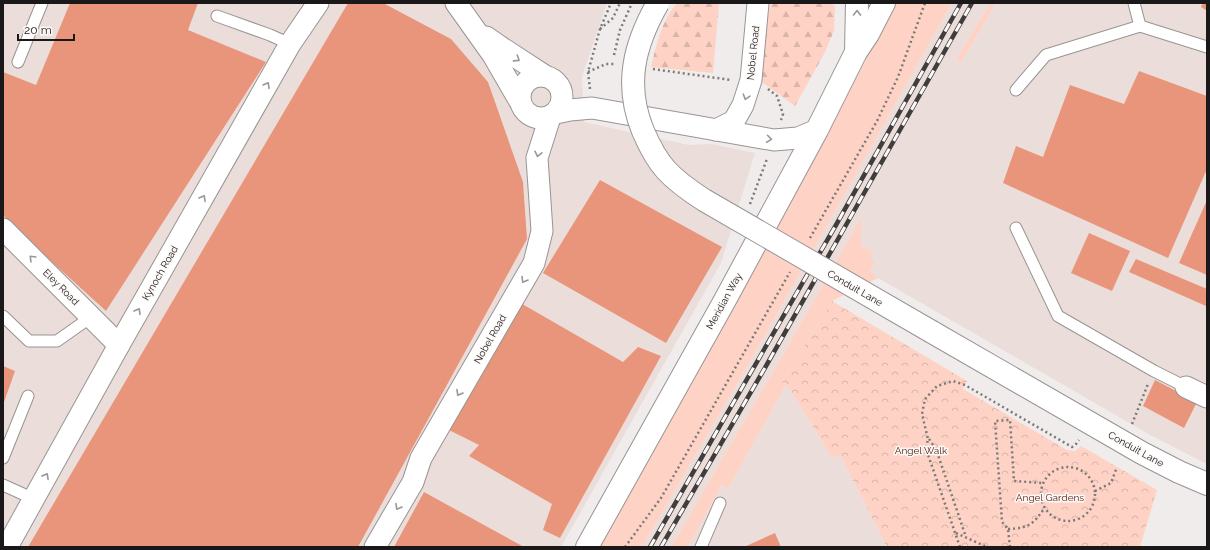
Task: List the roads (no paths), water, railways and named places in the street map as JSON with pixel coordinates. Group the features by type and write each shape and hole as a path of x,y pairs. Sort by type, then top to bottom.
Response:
{"main road":[{"name":"Conduit Lane","path":"658,3 650,16 638,46 634,63 632,83 634,101 638,119 653,153 666,170 678,182 704,200 1142,453 1178,472 1207,484"},
{"name":"Meridian Way","path":"856,52 857,3"},
{"name":"Meridian Way","path":"587,547 725,300 817,130 856,52 868,34 884,3"}],"street":[{"name":"Kynoch Road","path":"7,547 119,345 290,44 318,3"},
{"path":"456,3 493,55 526,113 535,118 542,119 570,110 591,99"},
{"name":"Nobel Road","path":"716,130 734,121 743,105 751,80 758,3"},
{"path":"474,28 549,78 591,99 716,130 774,140 798,138 817,130"},
{"path":"519,100 520,92 524,84 530,79 537,76 549,78"},
{"name":"Nobel Road","path":"375,547 413,482 421,458 534,263 542,231 537,158 553,115 560,107 562,100 562,93 559,86 549,78"},
{"name":"Eley Road","path":"3,229 119,345"},
{"path":"1186,387 1207,397"}],"lane":[{"path":"18,62 42,3"},
{"path":"1134,3 1140,26"},
{"path":"217,16 270,35 290,44"},
{"path":"1016,90 1046,55 1140,26 1207,47"},
{"path":"1016,228 1058,316 1154,371 1186,387"},
{"path":"3,316 29,341 58,341 91,317"},
{"path":"3,458 28,396"},
{"path":"3,485 34,499"},
{"path":"701,547 720,503"}],"railway":[{"path":"650,547 836,225 961,3"},
{"path":"661,547 766,366 972,3"}],"park label":[{"name":"Angel Walk","path":"921,450"},
{"name":"Angel Gardens","path":"1050,497"}]}
